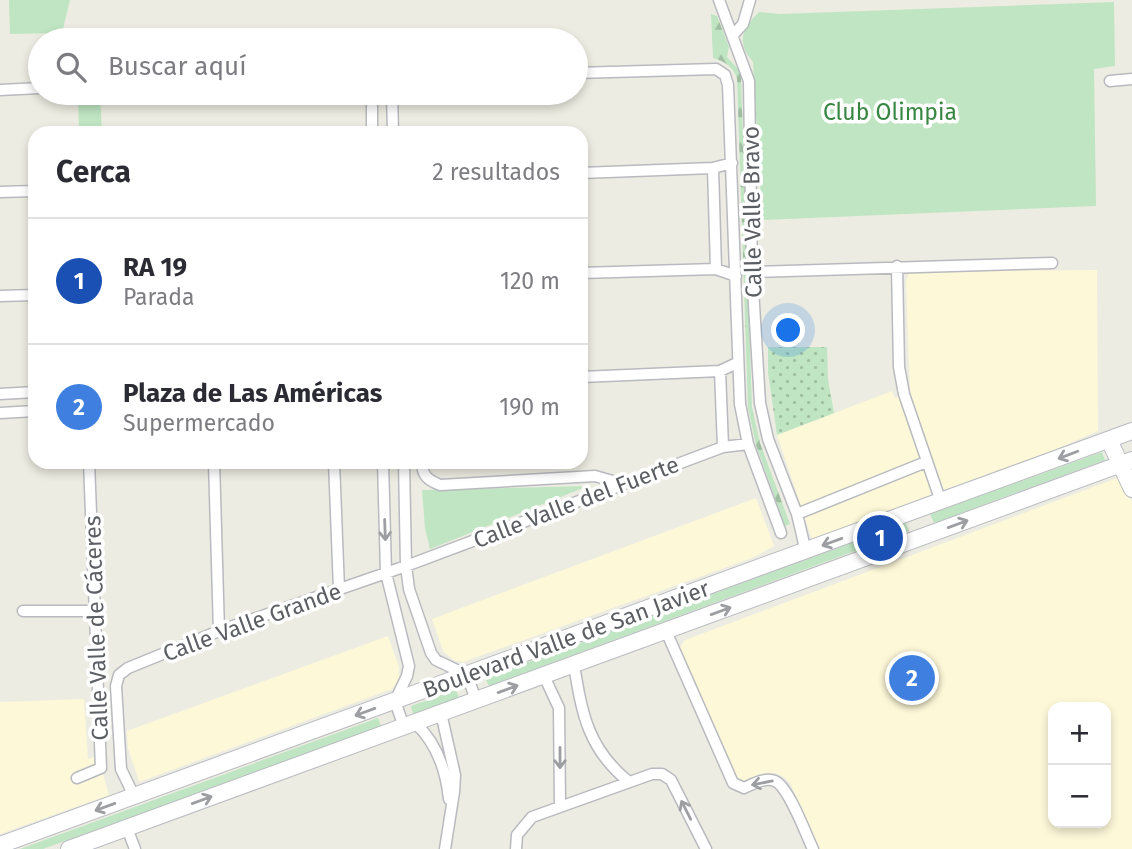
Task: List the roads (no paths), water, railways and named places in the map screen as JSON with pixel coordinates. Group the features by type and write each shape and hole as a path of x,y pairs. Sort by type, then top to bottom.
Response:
{"main road":[{"name":"Boulevard Valle de San Javier","path":"0,845 1109,440 1130,437"},
{"path":"1109,440 1126,462 1132,489"},
{"name":"Boulevard Valle de San Javier","path":"69,849 1126,462"},
{"path":"916,512 925,536"}],"street":[{"name":"Calle Valle Bravo","path":"719,0 749,81 752,272 760,402 768,439 797,514 806,552"},
{"path":"733,35 743,24 750,0"},
{"name":"Calle Valle Bravo","path":"588,73 716,69 724,75 728,85 732,163 740,404 748,444 781,533"},
{"path":"1110,81 1132,79"},
{"path":"0,90 28,89"},
{"path":"372,105 372,126"},
{"path":"392,105 393,126"},
{"path":"588,173 713,168 732,163"},
{"path":"713,168 716,270"},
{"path":"0,192 28,191"},
{"path":"752,272 1052,263"},
{"path":"897,267 900,367 904,394 941,502"},
{"path":"588,273 716,270 736,276"},
{"path":"0,296 28,295"},
{"path":"588,377 720,371 737,363"},
{"path":"720,371 723,447"},
{"path":"0,394 28,393"},
{"path":"0,413 28,411"},
{"name":"Calle Valle del Fuerte","path":"386,573 723,447 748,444"},
{"path":"797,514 926,462"},
{"name":"Calle Valle de Cáceres","path":"77,778 101,768 89,469"},
{"path":"214,469 219,631"},
{"path":"334,469 339,589"},
{"path":"383,469 386,573 408,657 407,676 395,701 409,725 431,740 437,750 451,809"},
{"path":"404,469 409,589 424,637 436,660 467,675 476,700"},
{"path":"422,469 428,480 440,485 595,476 623,484"},
{"name":"Calle Valle Grande","path":"120,675 128,668 219,631 386,573"},
{"path":"23,611 94,611"},
{"path":"666,631 733,783 744,788 765,780 776,782 785,790 813,849"},
{"path":"574,664 580,700 592,739 614,770 629,782"},
{"name":"Calle Valle de Cáceres","path":"120,675 116,686 121,769 134,796"},
{"path":"544,676 557,700 560,712 560,807"},
{"path":"441,713 455,775 445,849"},
{"path":"516,849 517,835 532,817 652,774 662,774 671,780 706,849"},
{"path":"127,828 135,849"}],"place":[{"name":"RA 19","path":"880,538"},
{"name":"Plaza de Las Américas","path":"912,678"}],"park label":[{"name":"Club Olimpia","path":"890,112"}]}
